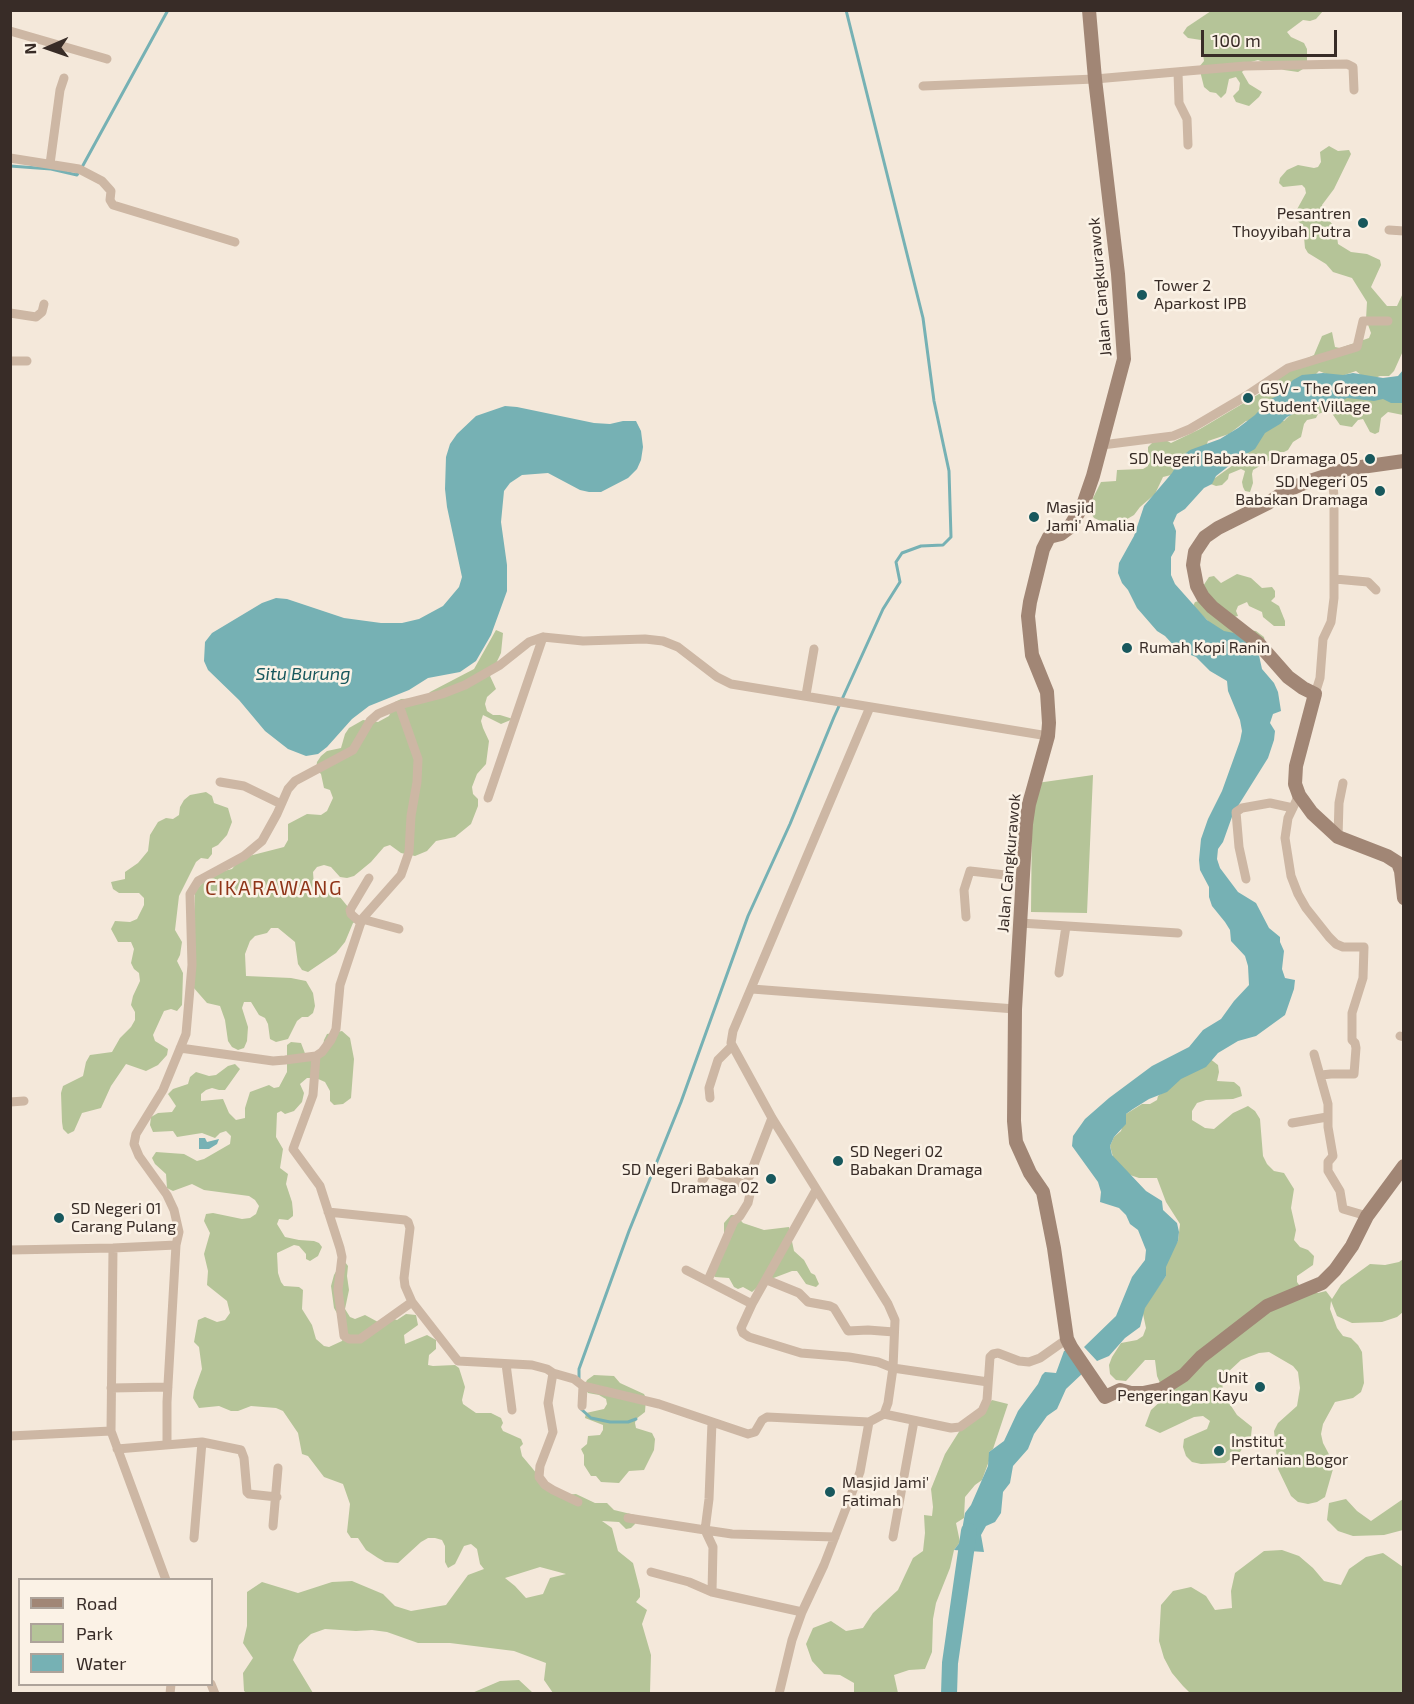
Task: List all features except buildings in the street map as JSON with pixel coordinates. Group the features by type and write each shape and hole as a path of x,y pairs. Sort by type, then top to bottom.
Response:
{"street":[{"name":"Jalan Cangkurawok","path":"1069,1343 1043,1192 1030,1173 1016,1142 1014,1121 1015,1009 1029,804 1048,736 1049,703 1044,681 1032,655 1029,602 1043,549 1049,537 1061,534 1076,519 1093,477 1124,359 1118,279 1089,10"},
{"path":"10,31 107,59"},
{"path":"923,86 1095,79 1245,66 1347,64 1353,67 1354,90"},
{"path":"1178,72 1179,103 1187,119 1188,145"},
{"path":"51,164 60,90 64,78"},
{"path":"10,158 79,169 102,181 111,191 112,205 235,242"},
{"path":"1389,230 1404,231"},
{"path":"10,314 36,317 42,312 44,304"},
{"path":"1102,445 1173,436 1190,429 1288,368 1357,347 1363,321 1388,321"},
{"path":"10,361 27,361"},
{"path":"1315,694 1288,677 1258,643 1212,607 1203,597 1197,586 1193,565 1195,552 1200,542 1218,528 1268,503 1286,491 1332,473 1404,461"},
{"path":"1321,1076 1354,1074 1356,1048 1352,1040 1352,1013 1363,978 1364,947 1343,947 1336,944 1306,908 1291,876 1285,838 1288,818 1296,801 1296,766 1320,678 1323,639 1331,622 1335,579 1332,473"},
{"path":"1335,579 1368,582 1376,590"},
{"path":"166,1445 176,1245 179,1232 174,1210 167,1195 139,1156 134,1144 136,1134 163,1090 186,1034 192,965 190,894 198,881 244,856 262,841 288,789 295,781 353,750 370,721 378,714 399,705 465,685 500,665 529,642 543,637 583,641 663,640 678,647 725,682 736,685 1048,736"},
{"path":"488,798 543,637"},
{"path":"806,695 813,649"},
{"path":"180,1048 273,1061 303,1059 322,1052 336,1029 340,985 362,921 401,875 408,852 418,759 399,705"},
{"path":"870,707 733,1031 732,1046 772,1118 888,1304 895,1320 893,1368 884,1414"},
{"path":"220,782 244,786 281,804"},
{"path":"1338,837 1338,813 1343,783"},
{"path":"1246,879 1239,847 1236,812 1242,808 1296,801 1338,837 1387,856 1398,863 1404,898"},
{"path":"966,917 964,890 968,873 1023,877"},
{"path":"369,878 350,910 351,914 362,921 399,929"},
{"path":"1020,923 1178,933"},
{"path":"1059,973 1066,926"},
{"path":"752,989 1015,1009"},
{"path":"710,1098 709,1088 718,1060 732,1046"},
{"path":"1314,1054 1328,1104 1333,1156 1328,1162 1328,1171 1340,1191 1343,1209 1367,1216"},
{"path":"316,1056 313,1095 293,1149 320,1186 342,1257 338,1290 344,1336 349,1339 360,1339 412,1302"},
{"path":"10,1102 24,1101"},
{"path":"1292,1123 1328,1117"},
{"path":"708,1280 734,1221 748,1203 750,1194 746,1185 772,1118"},
{"path":"328,1212 408,1222 410,1228 405,1286 412,1302 458,1361 532,1365 579,1383 659,1404 748,1434 755,1432 762,1420 767,1417 868,1422 884,1414 951,1428 960,1427 982,1411 987,1400 990,1357 998,1353 1019,1361 1029,1362 1069,1343 1089,1377 1105,1397 1120,1390 1143,1393 1162,1389 1184,1375 1201,1357 1267,1306 1322,1283 1335,1270 1352,1246 1367,1216 1404,1166"},
{"path":"702,1181 707,1173 711,1172 746,1185"},
{"path":"816,1190 752,1304 741,1328 743,1333 749,1337 801,1353 849,1357 878,1362 893,1368 988,1382"},
{"path":"10,1250 176,1245"},
{"path":"113,1248 111,1431 165,1578"},
{"path":"686,1270 752,1304"},
{"path":"767,1280 799,1293 808,1302 834,1308 848,1331 894,1332"},
{"path":"506,1364 512,1410"},
{"path":"553,1373 548,1403 553,1432 540,1466 539,1478 553,1490 578,1502"},
{"path":"579,1383 582,1406"},
{"path":"111,1388 168,1387"},
{"path":"893,1537 914,1421"},
{"path":"712,1422 709,1499 705,1530 713,1547 712,1592"},
{"path":"781,1693 792,1640 802,1612 836,1537 860,1472 868,1422"},
{"path":"10,1436 111,1431"},
{"path":"194,1538 202,1442"},
{"path":"117,1449 202,1442 241,1450 244,1458 247,1492 277,1497"},
{"path":"273,1526 278,1468"},
{"path":"628,1518 738,1534 836,1537"},
{"path":"651,1572 689,1582 712,1592 802,1612"}],"green space":[{"path":"1211,11 1323,11 1316,19 1303,20 1287,32 1291,37 1304,43 1307,49 1307,63 1303,69 1298,72 1284,70 1258,60 1251,62 1242,72 1249,84 1262,92 1249,106 1236,102 1233,96 1239,90 1240,83 1236,77 1229,79 1226,93 1221,98 1204,87 1199,67 1204,61 1201,40 1188,38 1183,33 1187,27"},
{"path":"1329,146 1338,151 1349,150 1351,154 1334,189 1322,205 1324,214 1336,229 1338,244 1351,252 1367,254 1380,260 1381,265 1371,287 1387,306 1397,306 1403,293 1403,351 1394,371 1389,376 1375,378 1362,376 1356,371 1336,378 1319,371 1312,378 1282,392 1255,420 1246,421 1229,434 1208,441 1205,449 1175,474 1163,477 1155,494 1134,515 1122,522 1107,524 1094,518 1088,508 1101,482 1116,481 1117,470 1143,469 1148,466 1148,447 1152,443 1162,438 1171,443 1200,429 1269,388 1281,370 1314,355 1322,336 1332,332 1335,347 1340,348 1369,338 1371,333 1366,319 1367,302 1352,278 1333,272 1326,264 1308,253 1305,248 1303,226 1296,219 1295,213 1306,193 1305,188 1302,185 1283,187 1279,183 1287,170 1298,165 1318,167 1321,162 1320,152"},
{"path":"1355,391 1403,401 1403,415 1388,412 1381,418 1379,432 1375,434 1370,432 1363,419 1358,420 1352,427 1340,425 1331,412 1318,414 1316,418 1307,420 1301,437 1293,442 1288,450 1275,452 1270,460 1253,470 1250,492 1245,491 1243,487 1245,471 1241,469 1229,474 1228,479 1222,485 1216,486 1208,483 1236,463 1261,432 1279,421 1284,421 1293,412"},
{"path":"1237,574 1251,578 1262,588 1272,587 1275,591 1275,597 1271,601 1279,606 1285,626 1274,626 1263,617 1262,612 1249,606 1247,602 1238,606 1236,611 1238,616 1225,619 1247,630 1256,631 1264,637 1265,652 1227,640 1193,606 1199,601 1201,589 1209,577 1214,576 1221,583"},
{"path":"496,630 503,633 501,653 490,676 496,689 487,697 485,704 487,711 493,715 513,719 501,724 483,715 481,721 489,741 486,764 477,774 472,787 473,794 478,799 478,806 471,824 455,837 436,841 427,851 415,856 401,853 390,845 384,847 371,862 354,876 347,878 340,877 331,867 324,865 317,867 313,872 314,886 320,890 335,891 353,913 362,919 353,923 345,942 336,953 308,972 302,970 298,964 295,942 278,928 271,928 267,933 255,936 250,941 245,954 246,976 306,981 313,993 315,1006 313,1013 297,1021 288,1039 276,1042 270,1039 265,1018 259,1015 251,1002 244,1002 242,1008 248,1027 247,1041 244,1048 238,1050 232,1047 228,1041 220,1006 207,1003 193,987 195,891 211,874 232,869 241,858 284,847 288,840 288,824 307,814 321,815 327,811 333,798 330,790 324,788 321,774 316,769 321,756 327,751 341,748 349,728 363,720 378,722 389,716 395,702 401,699 425,698 430,692 474,669"},
{"path":"1093,775 1087,913 1031,912 1032,815 1037,783"},
{"path":"206,792 212,796 214,803 228,808 232,822 227,835 212,848 212,854 208,859 201,858 196,862 179,896 175,930 182,942 177,961 183,973 182,1005 177,1011 171,1009 164,1011 153,1035 155,1041 168,1049 167,1055 158,1065 146,1071 126,1064 111,1086 101,1108 82,1113 74,1131 68,1134 63,1129 62,1122 61,1093 63,1086 83,1076 90,1055 112,1052 135,1020 135,1012 131,1005 140,981 139,973 131,963 134,949 131,942 118,942 111,929 115,921 130,922 137,919 144,905 144,898 139,893 119,893 113,889 111,882 125,879 125,872 138,863 148,851 150,835 158,822 166,818 173,819 179,815 180,807 190,795"},
{"path":"342,1031 350,1038 354,1059 351,1098 343,1104 334,1105 330,1101 330,1091 325,1082 316,1078 307,1078 300,1084 304,1093 302,1102 294,1111 285,1114 281,1111 277,1113 276,1137 283,1149 280,1168 288,1174 286,1184 292,1202 293,1216 288,1220 279,1219 277,1224 285,1237 314,1241 322,1247 318,1256 310,1261 306,1259 306,1254 299,1246 294,1245 277,1253 281,1282 284,1286 299,1287 303,1290 302,1309 312,1325 316,1339 329,1347 342,1341 344,1336 342,1322 334,1308 331,1286 340,1264 345,1262 348,1266 349,1290 345,1309 350,1317 355,1319 365,1315 378,1322 387,1317 397,1320 406,1314 416,1315 418,1325 404,1335 405,1344 427,1335 436,1340 436,1349 429,1355 428,1365 455,1365 459,1368 465,1387 463,1404 476,1413 491,1413 501,1418 503,1431 521,1439 522,1456 548,1487 561,1495 576,1494 595,1503 607,1503 614,1510 635,1515 637,1519 635,1524 626,1529 619,1522 602,1521 612,1528 618,1551 633,1563 640,1590 640,1597 636,1602 647,1610 642,1624 651,1655 650,1693 553,1693 544,1680 546,1663 514,1651 450,1643 418,1643 387,1632 372,1630 325,1629 311,1634 299,1645 293,1660 313,1693 248,1694 244,1691 243,1673 253,1658 243,1643 247,1626 247,1592 262,1582 298,1593 332,1582 352,1581 383,1594 395,1606 411,1611 446,1605 468,1575 484,1569 480,1564 477,1549 471,1544 464,1546 455,1564 448,1568 445,1562 445,1546 442,1540 435,1538 428,1538 421,1542 398,1563 385,1562 378,1558 366,1550 358,1538 351,1538 347,1532 350,1504 343,1484 324,1477 308,1456 302,1454 298,1433 283,1411 276,1408 251,1406 238,1411 219,1406 199,1408 193,1398 202,1369 199,1347 194,1342 198,1320 205,1317 217,1322 225,1320 230,1313 227,1301 207,1285 208,1271 204,1254 210,1233 204,1221 206,1214 250,1218 256,1214 259,1206 249,1196 204,1190 192,1184 173,1191 167,1188 166,1174 152,1158 156,1152 184,1154 197,1161 230,1144 231,1136 226,1131 215,1138 202,1133 177,1137 173,1131 153,1132 150,1125 151,1117 158,1113 172,1112 176,1106 168,1094 173,1089 188,1084 190,1077 196,1072 209,1076 216,1075 235,1064 240,1069 225,1090 212,1088 206,1090 201,1094 201,1101 223,1099 229,1113 236,1120 245,1118 245,1108 250,1092 269,1085 274,1088 279,1087 287,1072 287,1045 291,1042 301,1043 306,1056 322,1052 327,1034","holes":["540,1567 566,1574 550,1578 543,1594 526,1598 505,1578"]},
{"path":"1209,1058 1218,1065 1217,1081 1234,1082 1240,1087 1242,1096 1197,1103 1192,1111 1192,1120 1205,1128 1214,1129 1233,1113 1248,1106 1255,1111 1260,1119 1263,1156 1267,1164 1274,1171 1284,1173 1294,1189 1291,1208 1296,1230 1294,1240 1314,1256 1313,1265 1297,1276 1297,1282 1302,1289 1318,1293 1326,1291 1332,1299 1341,1285 1370,1264 1385,1265 1403,1259 1403,1312 1397,1317 1382,1322 1352,1323 1337,1316 1331,1301 1330,1309 1337,1328 1343,1336 1351,1338 1362,1352 1364,1383 1361,1392 1353,1398 1335,1402 1323,1424 1321,1434 1323,1443 1332,1460 1333,1469 1325,1497 1317,1502 1308,1504 1298,1502 1291,1496 1278,1469 1274,1431 1278,1423 1297,1406 1300,1388 1298,1372 1293,1366 1269,1352 1259,1353 1241,1360 1227,1373 1222,1392 1237,1415 1252,1427 1251,1436 1240,1452 1225,1463 1201,1464 1192,1462 1186,1456 1183,1447 1184,1439 1207,1429 1210,1421 1203,1416 1194,1417 1160,1433 1145,1426 1151,1410 1168,1391 1157,1376 1155,1360 1145,1360 1126,1381 1116,1380 1110,1374 1109,1365 1121,1343 1137,1340 1143,1336 1146,1328 1142,1309 1166,1276 1163,1260 1178,1241 1180,1224 1166,1202 1157,1178 1139,1178 1116,1168 1110,1146 1114,1137 1121,1131 1126,1114 1142,1104 1150,1104 1157,1100 1158,1096 1173,1085 1175,1078"},
{"path":"731,1215 736,1215 743,1223 764,1230 789,1227 794,1251 804,1260 819,1284 816,1287 806,1284 797,1271 792,1271 763,1282 752,1292 743,1287 738,1289 734,1287 729,1278 715,1277 712,1274 724,1234 724,1223"},
{"path":"594,1375 614,1376 620,1383 644,1394 646,1398 645,1412 636,1419 635,1423 636,1428 652,1433 655,1439 654,1450 644,1470 629,1471 619,1483 601,1482 596,1476 591,1476 584,1465 584,1455 581,1449 587,1444 588,1436 600,1435 603,1430 603,1425 585,1418 586,1413 604,1409 607,1404 606,1399 588,1393 585,1389 587,1380"},
{"path":"992,1400 1008,1404 993,1449 989,1452 989,1461 982,1480 965,1497 964,1518 956,1523 960,1542 954,1550 950,1568 936,1603 932,1652 925,1669 909,1670 894,1675 898,1693 854,1693 854,1683 840,1675 824,1674 812,1661 806,1644 813,1628 831,1621 846,1631 863,1628 873,1613 898,1590 913,1558 923,1551 924,1515 932,1516 931,1489 945,1454 967,1419 979,1415"},
{"path":"1346,1499 1371,1521 1403,1499 1403,1530 1384,1535 1353,1536 1338,1531 1327,1520 1329,1503"},
{"path":"1282,1550 1299,1556 1324,1581 1341,1585 1349,1569 1366,1557 1383,1553 1403,1567 1403,1693 1191,1694 1172,1673 1159,1641 1161,1605 1173,1591 1191,1587 1206,1596 1215,1610 1232,1608 1231,1591 1235,1573 1264,1551"},
{"path":"519,1680 533,1693 472,1693 500,1681"}],"water":[{"path":"1403,370 1403,403 1391,403 1383,399 1374,401 1347,398 1339,402 1311,405 1287,417 1265,433 1255,449 1216,476 1212,484 1204,488 1185,509 1177,514 1173,523 1176,531 1175,550 1171,557 1171,575 1175,584 1207,620 1224,631 1234,633 1258,651 1262,669 1274,683 1278,692 1281,711 1273,714 1270,723 1275,731 1268,758 1233,814 1223,842 1218,849 1217,859 1220,868 1238,892 1256,903 1269,928 1280,937 1284,951 1282,969 1285,978 1295,980 1285,1015 1256,1036 1238,1041 1218,1053 1206,1067 1181,1079 1167,1092 1133,1109 1126,1114 1126,1124 1114,1137 1110,1146 1112,1155 1146,1191 1162,1201 1163,1210 1177,1223 1179,1232 1178,1241 1166,1267 1166,1276 1145,1308 1140,1327 1125,1338 1109,1356 1097,1361 1084,1347 1116,1316 1132,1277 1145,1260 1146,1250 1138,1230 1130,1224 1126,1215 1119,1208 1100,1202 1101,1192 1098,1182 1072,1146 1073,1136 1085,1119 1109,1098 1152,1066 1189,1047 1203,1030 1221,1019 1249,985 1245,956 1231,941 1230,930 1212,906 1209,887 1200,870 1199,860 1201,839 1240,741 1242,731 1240,720 1228,691 1227,681 1210,671 1196,657 1178,650 1157,631 1137,608 1122,583 1118,573 1119,563 1134,536 1144,506 1172,473 1182,456 1238,428 1269,400 1279,395 1293,380 1302,375 1323,373 1343,375 1353,373 1383,378 1398,376"},
{"name":"Situ Burung","path":"505,406 594,423 636,421 641,431 643,447 641,460 637,469 628,478 601,492 580,490 548,473 522,475 510,483 504,491 501,522 507,565 507,591 491,635 476,661 460,672 428,678 409,690 369,706 352,719 318,754 306,756 288,749 265,731 239,700 208,670 204,661 205,642 212,633 262,603 276,598 287,599 344,618 381,623 402,623 419,619 443,606 459,587 462,577 445,489 446,457 450,444 476,416"},
{"path":"199,1138 205,1138 207,1142 219,1139 217,1144 209,1149 199,1149"},
{"path":"1070,1348 1084,1372 1066,1389 1057,1409 1047,1416 1034,1434 1028,1449 1013,1466 1010,1483 1003,1492 1001,1513 995,1522 986,1526 981,1535 984,1552 954,1550 960,1542 965,1513 971,1505 988,1466 989,1452 1004,1441 1018,1411 1042,1375 1045,1372 1056,1373 1064,1351"}],"waterway":[{"path":"81,169 168,10"},
{"path":"579,1379 579,1369 629,1231 681,1102 748,916 883,609 900,582 896,562 902,553 921,546 943,545 951,537 949,471 934,401 923,318 846,10"},
{"path":"10,166 51,169 77,175 79,172"},
{"path":"581,1409 591,1418 610,1422 628,1422 636,1419"},
{"path":"949,1694 950,1663 969,1531"}],"place":[{"name":"Pesantren Thoyyibah Putra","path":"1363,223"},
{"name":"Tower 2 Aparkost IPB","path":"1142,295"},
{"name":"GSV - The Green Student Village","path":"1248,398"},
{"name":"SD Negeri Babakan Dramaga 05","path":"1370,459"},
{"name":"SD Negeri 05 Babakan Dramaga","path":"1380,491"},
{"name":"Masjid Jami' Amalia","path":"1034,517"},
{"name":"Rumah Kopi Ranin","path":"1127,648"},
{"name":"SD Negeri 02 Babakan Dramaga","path":"838,1161"},
{"name":"SD Negeri Babakan Dramaga 02","path":"771,1179"},
{"name":"SD Negeri 01 Carang Pulang","path":"59,1218"},
{"name":"Unit Pengeringan Kayu","path":"1260,1387"},
{"name":"Institut Pertanian Bogor","path":"1219,1451"},
{"name":"Masjid Jami' Fatimah","path":"830,1492"}],"district":[{"name":"CIKARAWANG","path":"274,888"}]}
